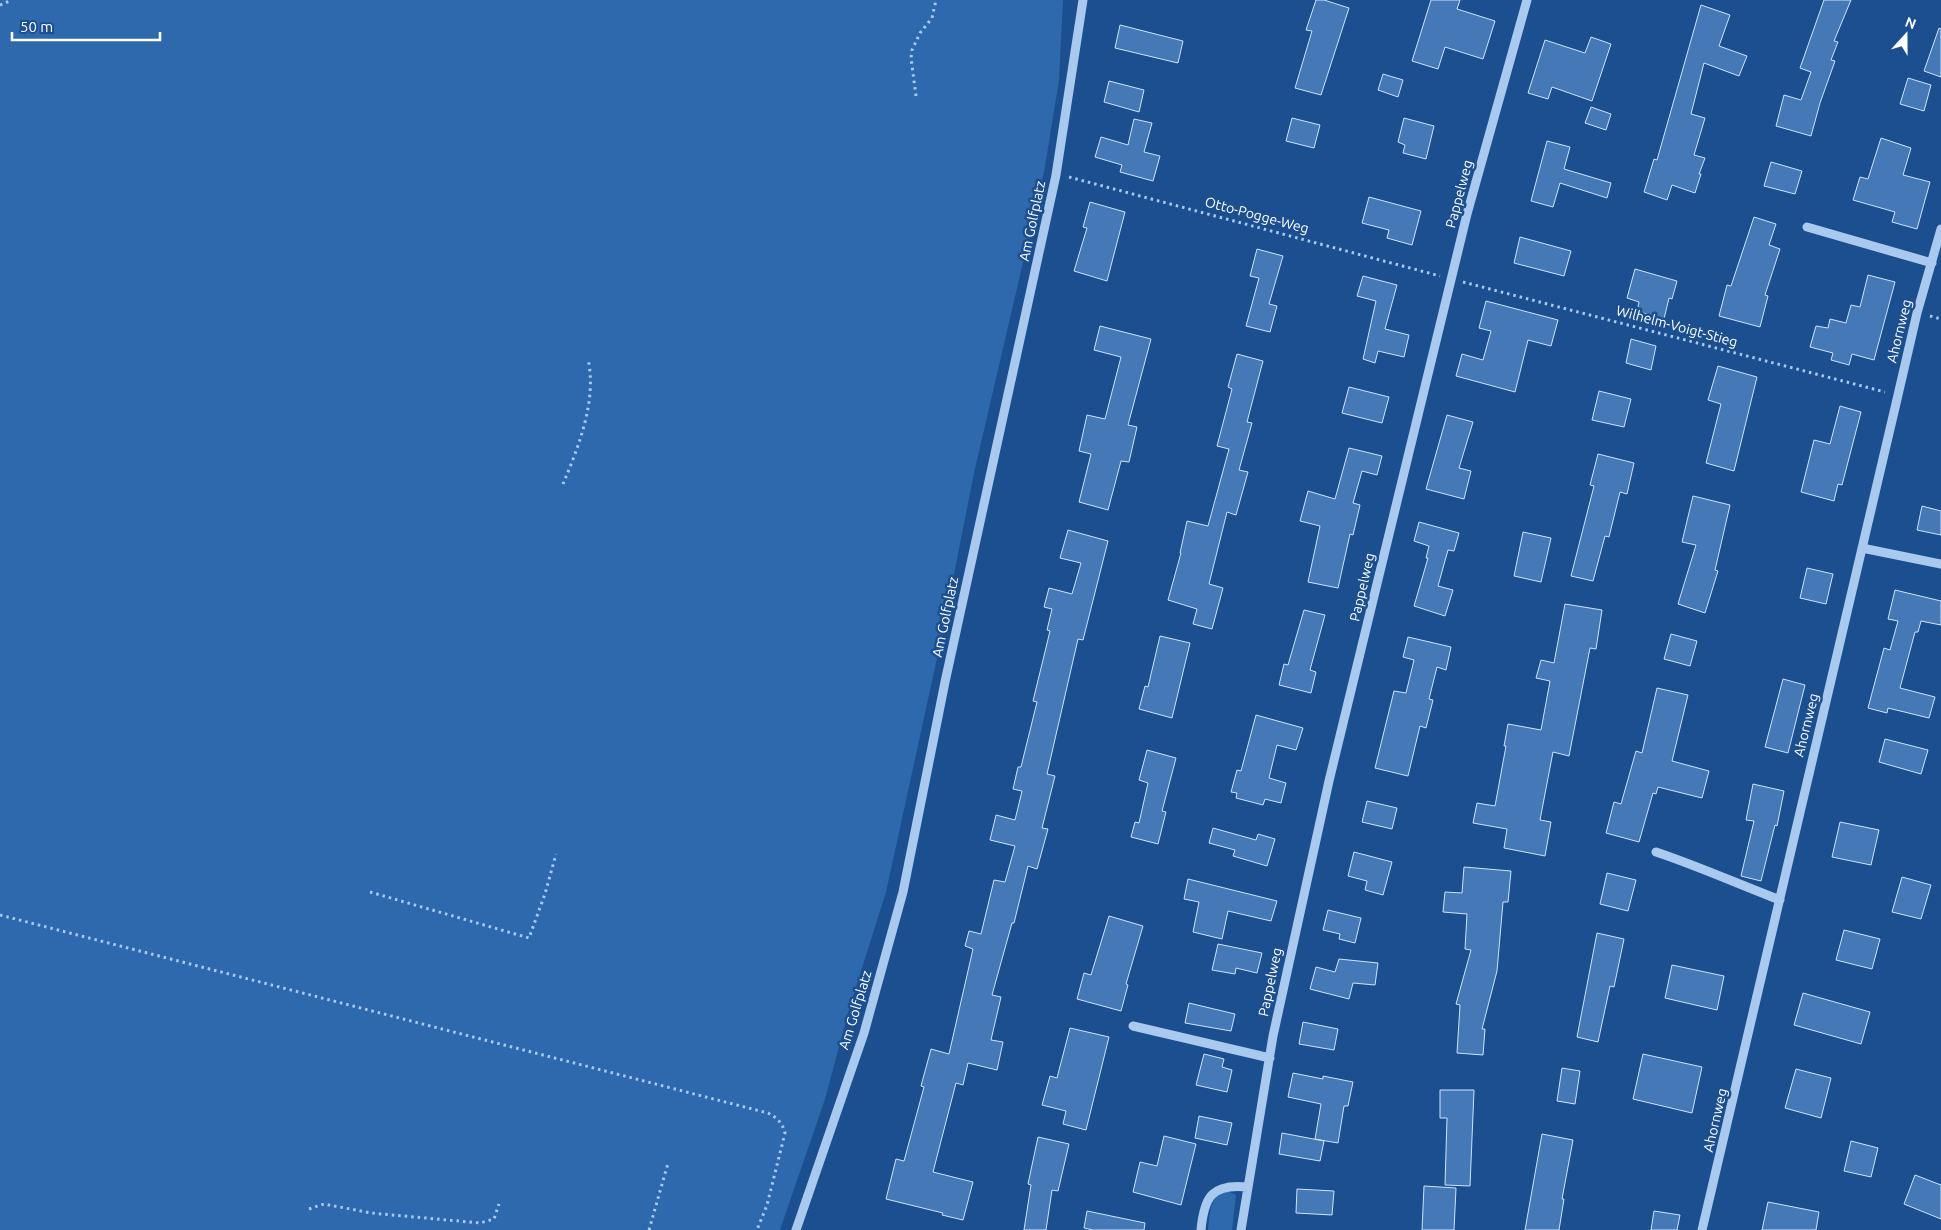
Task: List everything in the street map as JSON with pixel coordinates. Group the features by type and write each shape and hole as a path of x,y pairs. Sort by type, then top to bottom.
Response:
{"street":[{"name":"Am Golfplatz","path":"796,1230 864,1033 903,892 944,682 1056,174 1083,0"},
{"name":"Pappelweg","path":"1242,1230 1279,1007 1329,781 1451,279 1526,0"},
{"path":"1807,227 1932,262"},
{"name":"Ahornweg","path":"1702,1230 1898,395 1941,229"},
{"path":"1862,548 1941,564"},
{"path":"1656,852 1705,869 1780,900"},
{"path":"1133,1026 1270,1058"},
{"path":"1201,1230 1205,1206 1210,1196 1219,1188 1233,1185 1248,1187"}],"path":[{"path":"0,5 12,0"},
{"path":"916,96 911,58 912,50 920,33 932,18 936,0"},
{"name":"Otto-Pogge-Weg","path":"1056,174 1451,279"},
{"name":"Wilhelm-Voigt-Stieg","path":"1451,279 1898,395"},
{"path":"563,484 586,423 591,373 588,359"},
{"path":"370,892 529,938 546,894 556,854"},
{"path":"0,914 768,1113 777,1118 783,1125 785,1133 767,1205 757,1230"},
{"path":"649,1230 668,1163"},
{"path":"310,1208 324,1204 371,1213 480,1224 494,1219 499,1204"}],"shaded area":[{"path":"0,0 1063,0 1059,80 1044,172 974,473 941,640 886,892 850,1006 825,1099 780,1230 0,1230"},
{"path":"1225,1190 1236,1195 1232,1230 1208,1230 1213,1202"}],"building":[{"path":"1316,0 1324,0 1349,8 1321,95 1295,88 1312,31 1306,30"},
{"path":"1431,0 1460,0 1457,9 1495,21 1483,59 1445,47 1438,69 1412,61"},
{"path":"1824,0 1851,0 1834,41 1838,42 1831,60 1835,61 1811,136 1776,126 1784,95 1801,100 1811,72 1800,68"},
{"path":"1701,5 1730,15 1719,46 1747,56 1739,76 1704,63 1691,114 1705,118 1694,155 1705,158 1699,174 1701,174 1695,193 1672,185 1667,200 1644,192 1654,159 1657,160"},
{"path":"1120,25 1183,41 1178,63 1115,48"},
{"path":"1939,28 1941,29 1941,77 1924,71"},
{"path":"1591,37 1611,44 1592,101 1552,87 1548,99 1528,93 1545,40 1585,53"},
{"path":"1383,74 1403,80 1398,97 1378,90"},
{"path":"1908,78 1931,85 1924,111 1900,104"},
{"path":"1109,81 1144,90 1139,112 1104,102"},
{"path":"1591,107 1611,114 1606,130 1585,123"},
{"path":"1292,118 1320,125 1314,148 1286,141"},
{"path":"1404,118 1434,126 1426,159 1403,153 1405,145 1398,142"},
{"path":"1134,119 1152,123 1144,152 1160,156 1153,181 1120,172 1122,165 1095,157 1101,137 1128,145"},
{"path":"1881,138 1911,148 1903,175 1930,182 1917,229 1892,222 1895,212 1853,200 1860,177 1868,179"},
{"path":"1547,141 1570,147 1564,169 1611,183 1607,198 1560,183 1553,207 1531,201"},
{"path":"1771,162 1802,171 1795,194 1764,186"},
{"path":"1369,197 1421,211 1412,245 1387,238 1389,230 1362,223"},
{"path":"1090,202 1125,212 1107,281 1074,271 1087,228 1083,227"},
{"path":"1754,217 1776,224 1769,245 1780,249 1765,295 1768,296 1760,327 1719,316 1727,285 1731,286"},
{"path":"1520,237 1571,251 1564,276 1514,263"},
{"path":"1257,249 1283,256 1269,304 1277,306 1270,332 1246,326 1259,278 1250,276"},
{"path":"1635,269 1677,281 1672,299 1669,298 1664,319 1637,311 1639,302 1627,298"},
{"path":"1868,275 1895,282 1874,360 1852,354 1849,365 1831,360 1833,353 1810,347 1816,326 1828,328 1830,319 1846,323 1851,305 1860,307"},
{"path":"1363,276 1397,285 1385,329 1409,335 1404,357 1378,351 1375,363 1363,359 1376,301 1357,296"},
{"path":"1486,301 1558,320 1551,346 1528,340 1515,392 1456,376 1462,354 1483,360 1491,331 1479,328"},
{"path":"1100,326 1151,339 1128,425 1137,427 1129,462 1121,461 1108,510 1079,502 1091,454 1079,451 1087,415 1105,419 1121,357 1094,350"},
{"path":"1631,339 1656,346 1651,370 1626,363"},
{"path":"1237,354 1263,361 1247,422 1252,423 1239,470 1248,472 1236,515 1227,512 1209,584 1223,588 1212,629 1193,624 1197,609 1168,600 1181,553 1187,521 1208,526 1229,449 1217,446 1232,389 1228,387"},
{"path":"1718,366 1757,377 1734,471 1706,463 1721,404 1708,400"},
{"path":"1349,387 1389,397 1382,423 1342,413"},
{"path":"1599,391 1631,399 1624,427 1592,420"},
{"path":"1840,406 1861,412 1842,485 1838,484 1834,501 1801,492 1814,440 1830,444"},
{"path":"1447,415 1473,422 1459,468 1471,471 1464,499 1426,489"},
{"path":"1349,448 1382,456 1377,475 1362,471 1353,503 1360,505 1353,535 1350,534 1338,588 1308,582 1320,526 1300,521 1308,491 1335,499"},
{"path":"1598,454 1634,463 1627,494 1620,492 1609,537 1605,536 1593,581 1571,576 1594,486 1590,485"},
{"path":"1693,496 1730,505 1715,570 1718,571 1705,613 1678,604 1696,545 1682,542"},
{"path":"1922,506 1941,511 1941,535 1917,530"},
{"path":"1419,522 1459,533 1454,551 1448,550 1438,586 1453,590 1445,616 1414,606 1428,558 1426,558 1429,546 1414,541"},
{"path":"1068,530 1108,541 1083,640 1078,639 1047,774 1055,776 1042,828 1048,829 1037,869 1028,866 1014,923 1012,923 992,995 1001,997 991,1040 1003,1042 997,1070 968,1063 963,1085 956,1083 933,1172 973,1182 963,1220 886,1199 896,1159 904,1161 924,1087 921,1086 931,1049 949,1054 973,949 965,946 969,931 981,934 994,880 1005,882 1015,846 990,840 996,815 1015,820 1022,791 1013,789 1018,767 1021,767 1037,702 1033,701 1050,631 1047,630 1052,609 1044,607 1049,588 1072,594 1081,563 1060,558"},
{"path":"1523,532 1551,538 1541,582 1514,576"},
{"path":"1807,568 1833,574 1826,604 1800,598"},
{"path":"1895,590 1941,601 1941,625 1921,621 1918,632 1915,632 1900,688 1935,697 1929,718 1888,708 1887,713 1868,708 1884,648 1890,650 1898,621 1888,619"},
{"path":"1565,604 1602,610 1596,649 1590,648 1569,756 1553,752 1540,820 1551,822 1545,856 1504,848 1507,829 1473,823 1477,803 1495,806 1508,724 1541,730 1550,681 1536,678 1541,660 1554,663"},
{"path":"1304,610 1325,615 1310,670 1316,672 1311,693 1279,685 1284,664 1288,665"},
{"path":"1671,634 1697,641 1690,666 1664,659"},
{"path":"1160,636 1190,643 1172,718 1139,709 1145,686 1148,687"},
{"path":"1408,637 1451,647 1446,670 1437,667 1429,699 1433,700 1426,728 1420,726 1408,776 1375,768 1394,691 1406,693 1414,660 1403,657"},
{"path":"1783,679 1805,685 1788,753 1765,747"},
{"path":"1657,688 1688,695 1672,761 1709,771 1702,798 1658,787 1656,794 1653,793 1639,842 1606,833 1614,802 1621,804 1636,751 1642,753"},
{"path":"1256,715 1303,728 1296,750 1277,745 1269,778 1286,783 1281,803 1265,799 1263,805 1236,798 1237,793 1231,792 1237,770 1241,771"},
{"path":"1885,739 1928,750 1921,774 1879,762"},
{"path":"1147,750 1176,758 1162,811 1166,812 1158,844 1131,837 1135,822 1139,823 1148,783 1139,780"},
{"path":"1753,784 1784,791 1777,826 1775,825 1761,881 1741,876 1754,821 1746,820"},
{"path":"1367,801 1397,808 1392,829 1362,822"},
{"path":"1840,822 1879,830 1871,865 1832,857"},
{"path":"1213,828 1256,840 1258,834 1275,839 1267,866 1233,856 1235,850 1209,843"},
{"path":"1354,852 1392,862 1383,895 1365,890 1367,881 1348,876"},
{"path":"1464,867 1511,871 1508,902 1503,902 1497,971 1482,1029 1485,1029 1483,1055 1457,1053 1460,1005 1456,1004 1471,950 1465,949 1467,914 1443,912 1445,892 1462,893"},
{"path":"1607,873 1636,880 1628,911 1600,904"},
{"path":"1902,877 1931,885 1921,919 1892,912"},
{"path":"1188,879 1277,901 1271,921 1228,911 1222,939 1193,932 1199,902 1184,899"},
{"path":"1328,910 1361,918 1355,943 1339,939 1340,934 1323,930"},
{"path":"1109,916 1143,926 1126,984 1128,985 1121,1011 1077,999 1084,973 1091,975"},
{"path":"1844,930 1880,939 1872,969 1836,960"},
{"path":"1597,933 1624,939 1614,987 1610,986 1598,1042 1577,1037"},
{"path":"1218,944 1262,953 1257,973 1236,968 1235,974 1212,970"},
{"path":"1339,959 1378,963 1375,985 1353,983 1349,999 1310,989 1316,967 1335,972"},
{"path":"1672,965 1724,976 1717,1010 1665,998"},
{"path":"1803,993 1870,1012 1861,1044 1794,1025"},
{"path":"1189,1003 1235,1014 1231,1031 1185,1023"},
{"path":"1303,1022 1338,1029 1334,1050 1299,1044"},
{"path":"1070,1028 1109,1037 1086,1130 1063,1124 1066,1111 1042,1105 1050,1076 1057,1078"},
{"path":"1204,1054 1224,1059 1222,1067 1232,1070 1227,1092 1196,1085"},
{"path":"1643,1054 1702,1067 1692,1113 1633,1099"},
{"path":"1562,1068 1580,1071 1575,1104 1557,1101"},
{"path":"1796,1069 1831,1078 1821,1118 1785,1108"},
{"path":"1293,1073 1353,1082 1348,1106 1344,1106 1338,1143 1315,1139 1321,1104 1288,1097"},
{"path":"1440,1090 1474,1090 1470,1186 1445,1185 1447,1118 1440,1118"},
{"path":"1199,1116 1232,1123 1227,1145 1195,1138"},
{"path":"1282,1133 1324,1141 1320,1161 1279,1154"},
{"path":"1542,1134 1573,1140 1562,1199 1564,1199 1559,1230 1525,1230"},
{"path":"1164,1136 1196,1144 1181,1205 1133,1192 1140,1162 1157,1166"},
{"path":"1038,1137 1069,1144 1058,1191 1052,1190 1046,1230 1024,1230 1031,1185 1028,1184"},
{"path":"1851,1141 1878,1148 1871,1177 1844,1171"},
{"path":"1915,1175 1941,1185 1941,1219 1904,1204"},
{"path":"1424,1186 1456,1188 1454,1230 1422,1230"},
{"path":"1297,1189 1334,1191 1332,1215 1296,1213"},
{"path":"1768,1202 1819,1212 1816,1230 1762,1230"},
{"path":"1087,1211 1145,1223 1144,1230 1093,1230 1084,1228"},
{"path":"1654,1211 1680,1215 1677,1230 1651,1230"}]}
